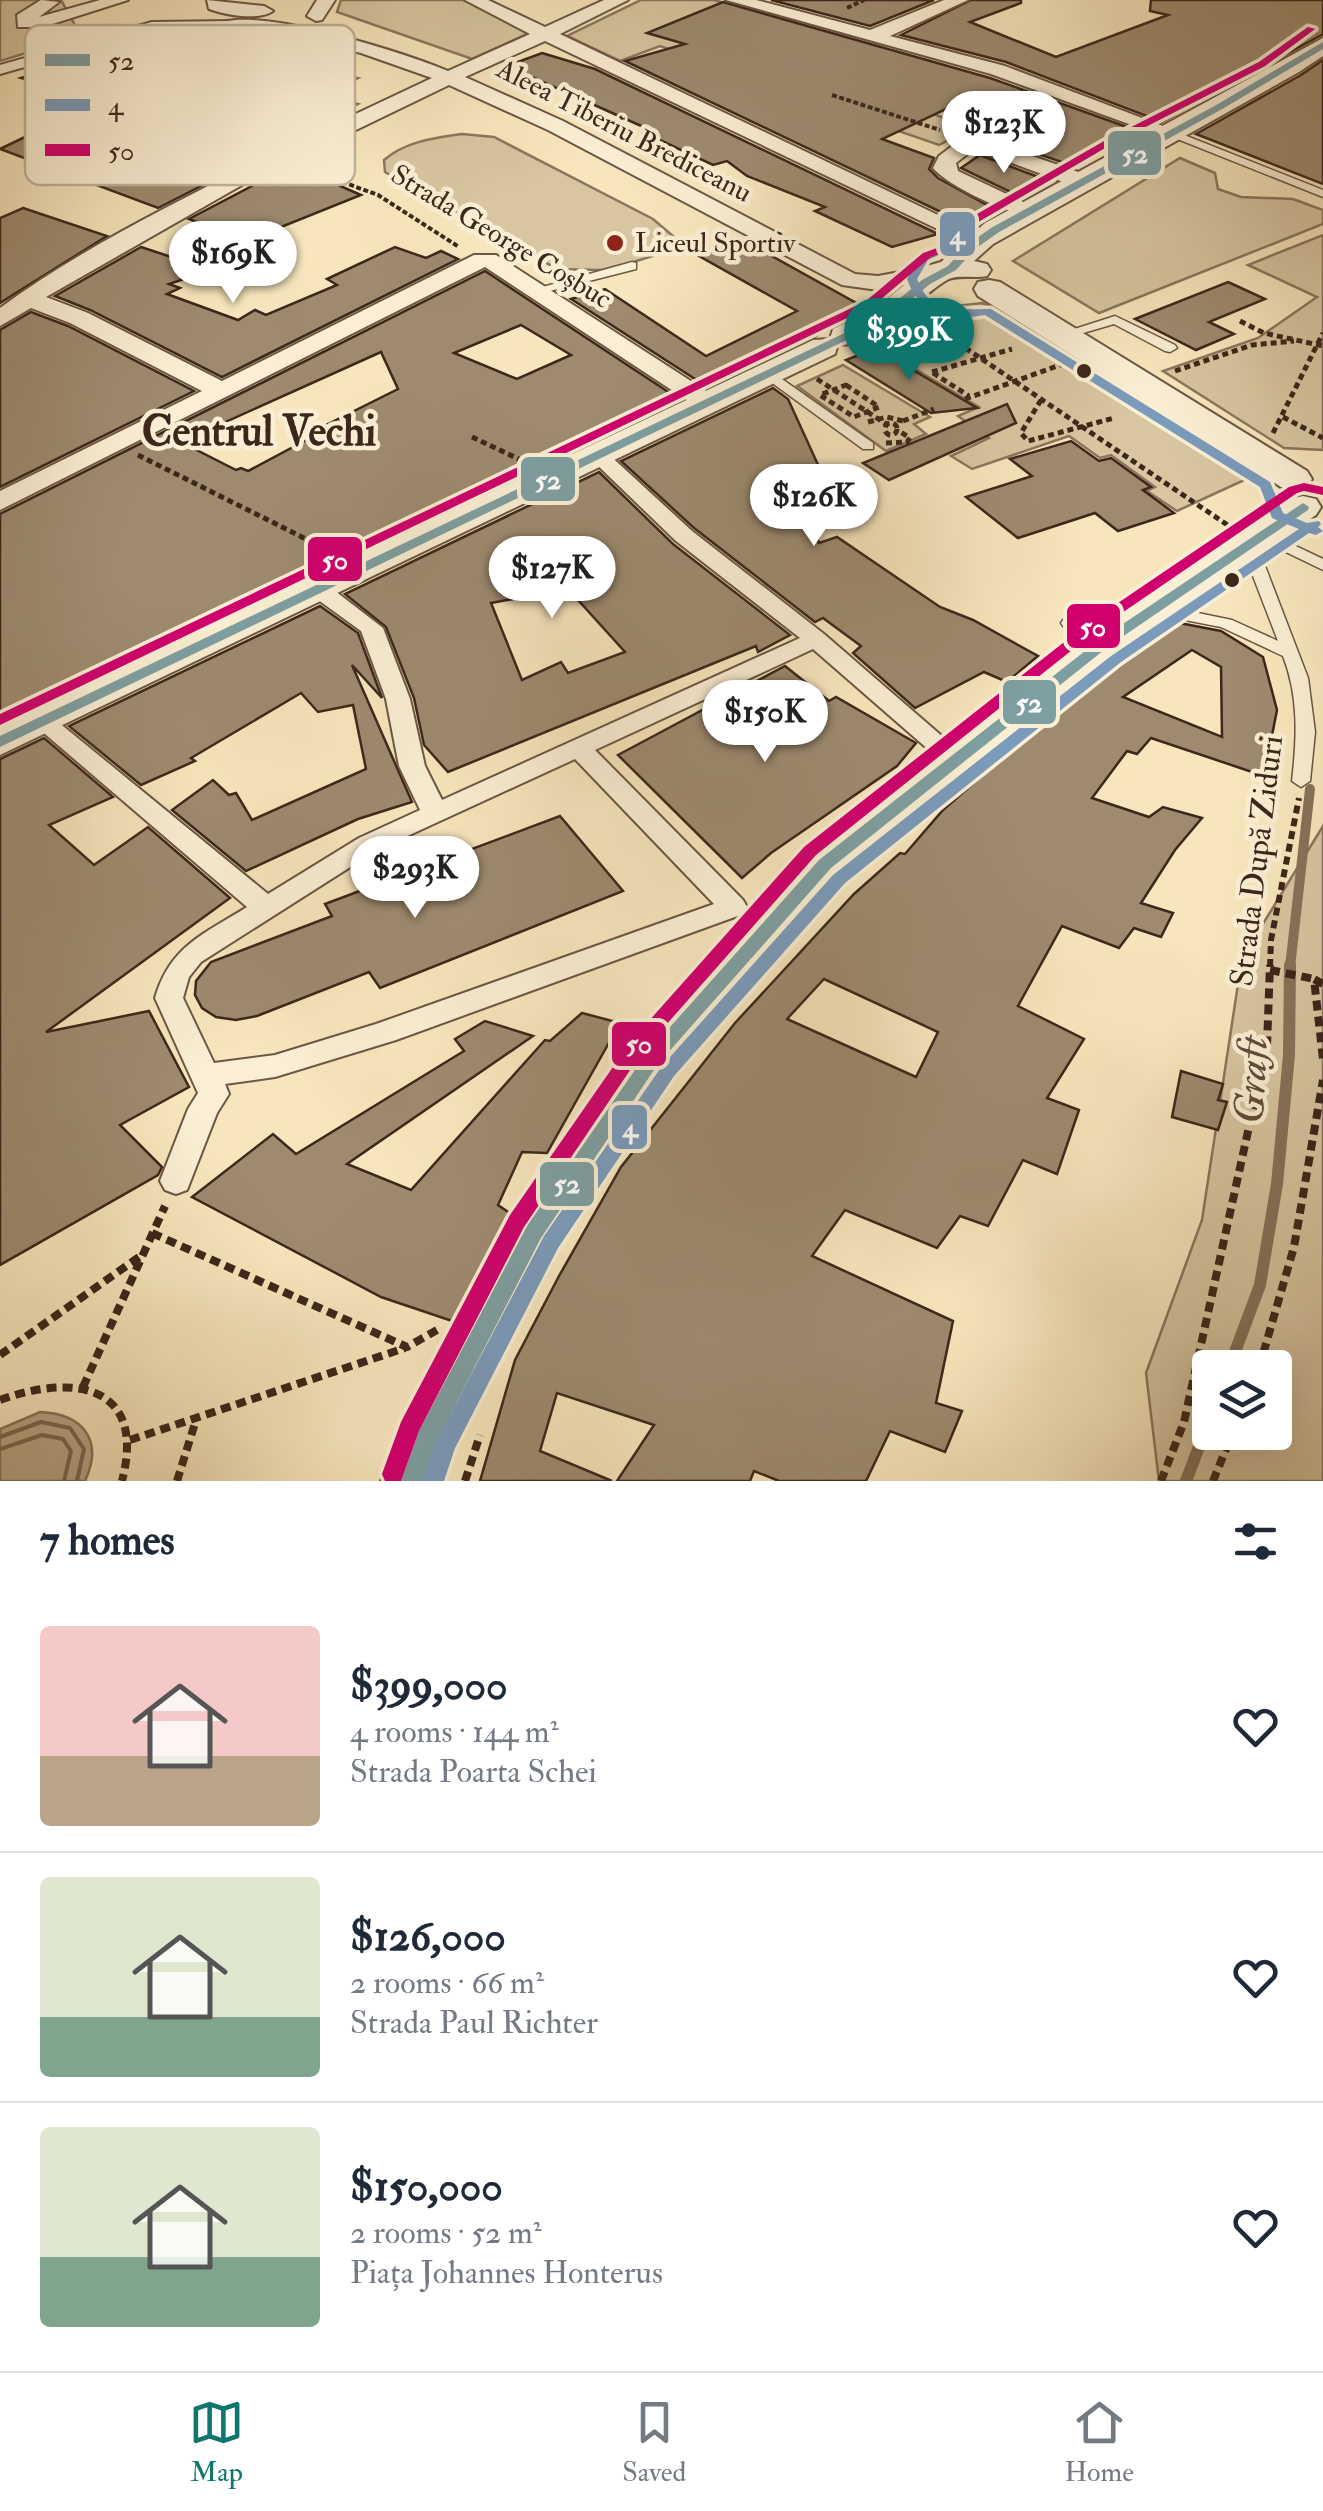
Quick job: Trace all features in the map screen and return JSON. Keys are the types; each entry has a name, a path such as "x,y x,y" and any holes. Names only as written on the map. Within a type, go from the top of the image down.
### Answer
{"street":[{"path":"50,2 24,19 24,23 43,22 119,0"},
{"path":"216,0 215,5 220,7 321,8 475,67"},
{"path":"474,0 979,240"},
{"path":"355,122 619,0"},
{"path":"736,0 998,70 1170,132"},
{"path":"873,36 959,0"},
{"path":"193,25 234,24"},
{"name":"Aleea Tiberiu Brediceanu","path":"234,24 244,25"},
{"path":"0,742 598,454 769,374 827,353 880,320 979,240 1170,132 1272,80 1323,45"},
{"name":"Aleea Tiberiu Brediceanu","path":"355,48 449,78 552,123 850,280 878,283 941,273"},
{"path":"0,70 25,63"},
{"path":"1030,210 950,176 944,168 946,160 964,138 1082,181"},
{"path":"0,320 27,298 228,185"},
{"path":"0,502 482,260"},
{"name":"Strada George Coșbuc","path":"482,260 496,262 708,403"},
{"path":"412,1481 460,1338 652,1058 825,864 1086,633 1154,609 1311,494 1068,348 989,288 974,294 937,287 941,273"},
{"path":"27,298 79,318 220,390"},
{"path":"598,454 684,536 816,638 938,744"},
{"path":"318,589 371,628 398,699 412,766 434,811"},
{"path":"176,1181 203,1109 214,1094 169,998 176,974 192,955 264,906 368,844 816,638"},
{"path":"43,722 264,906"},
{"path":"208,1076 274,1066 386,1032 733,907 578,748"}],"lane":[{"path":"1170,132 1323,194"},
{"path":"538,290 632,266"},
{"path":"1068,348 1114,320 1170,348"},
{"path":"769,374 868,446"},
{"path":"1249,537 1323,565"},
{"name":"Strada După Ziduri","path":"1249,537 1287,652 1300,678 1306,732 1301,781"},
{"path":"1154,609 1226,623 1287,652"}],"path":[{"path":"832,95 964,138"},
{"name":"Strada George Coșbuc","path":"351,185 378,194 482,260"},
{"path":"924,320 1249,537"},
{"path":"1240,321 1264,333 1321,345"},
{"path":"1266,442 1321,345 1323,333"},
{"path":"1168,374 1252,345 1294,341"},
{"path":"1012,350 932,372 968,398 1013,380 1068,348"},
{"path":"827,353 832,389 876,418 890,424 934,410"},
{"path":"846,385 880,407 868,412 854,417 820,395 846,385"},
{"path":"1041,400 1020,433 1022,438 1032,441 1114,418"},
{"path":"1283,417 1323,438"},
{"path":"876,418 903,421"},
{"path":"472,437 554,476"},
{"path":"115,443 312,542"},
{"name":"Strada După Ziduri","path":"1161,1481 1184,1422 1267,1045 1271,940 1301,781"},
{"path":"1270,970 1319,981 1323,1059"},
{"path":"1265,1350 1294,1247 1323,1080"},
{"path":"83,1386 176,1181"},
{"path":"152,1233 407,1348"},
{"path":"0,1355 142,1255"},
{"path":"130,1440 407,1348 460,1338"},
{"path":"0,1400 38,1386 83,1386 116,1407 130,1440 128,1466 122,1481"},
{"path":"178,1481 196,1419"},
{"path":"464,1481 483,1428"},
{"path":"1214,1481 1226,1450"}],"shaded area":[{"path":"0,0 61,0 75,25 25,25 25,53 0,61"},
{"path":"341,0 468,0 536,30 472,59 337,12"},
{"path":"641,0 714,0 750,10 699,31 690,56 660,46 620,61 567,36"},
{"path":"830,78 973,128 939,145 794,95"},
{"path":"462,134 494,137 653,219 673,236 653,256 630,263 602,270 557,269 385,172 384,160 402,148"},
{"path":"1180,158 1215,173 1218,189 1241,197 1293,199 1323,210 1323,224 1099,313 1013,261"},
{"path":"1323,235 1323,450 1284,448 1163,371 1258,338 1317,297 1248,265"},
{"path":"982,303 1253,476 1177,511 1147,491 1155,487 1111,455 1100,458 1069,436 972,469 951,456 989,438 958,416 979,407 912,367 918,363 901,353 894,355 866,344 957,306"},
{"path":"843,365 930,417 914,424 926,434 886,451 797,386"},
{"path":"1323,826 1323,1481 1159,1481 1146,1373 1202,1220 1242,958"}],"water":[{"path":"40,1412 68,1418 86,1432 92,1453 85,1481 0,1481 0,1429"}],"building":[{"path":"771,0 934,0 870,26"},
{"path":"971,0 1021,0 970,22 1056,57 1168,15 1150,11 1151,0 1323,0 1323,34 1162,122 1006,62 901,35"},
{"path":"723,2 990,78 1141,132 1073,166 1001,141 1014,132 948,108 882,139 934,158 929,169 938,178 994,209 966,224 625,61 685,44 647,33"},
{"path":"542,53 595,69 938,234 892,247 815,211 825,207 747,176 727,161 713,165 649,135 657,133 507,66"},
{"path":"1323,60 1323,184 1196,134 1301,75"},
{"path":"25,137 25,158 0,149"},
{"path":"980,155 1049,181 1019,196 961,168"},
{"path":"96,185 203,185 158,208"},
{"path":"254,185 338,185 361,195 209,256 218,230 189,219"},
{"path":"23,208 107,236 0,303 0,218"},
{"path":"743,240 858,304 816,336 706,386 571,299 605,289 706,356 797,311 699,256"},
{"path":"141,247 211,270 169,284 180,288 167,294 238,320 255,310 266,315 337,285 327,279 395,247 426,258 441,251 458,259 222,377 55,296"},
{"path":"485,271 679,399 0,721 0,514","holes":["521,325 571,355 517,379 454,353","381,352 398,389 318,429 323,431 248,471 236,470 181,442"]},
{"path":"1228,282 1265,299 1209,322 1234,334 1196,350 1135,319"},
{"path":"31,312 68,326 194,391 0,487 0,330"},
{"path":"877,348 977,408 931,413 846,360"},
{"path":"773,388 788,399 825,480 793,482 825,510 809,517 819,543 837,537 940,607 973,620 1038,656 1007,682 984,672 915,708 853,653 861,646 823,618 815,622 694,528 621,461"},
{"path":"1007,404 1016,423 889,480 863,463"},
{"path":"1071,441 1099,461 1111,458 1151,487 1143,490 1174,513 1118,531 1095,513 1018,538 966,497 1032,476 1010,459"},
{"path":"599,472 673,544 790,635 758,652 756,646 448,772 424,745 414,698 386,627 345,594","holes":["568,589 625,652 568,673 561,662 522,680 491,603"]},
{"path":"320,606 358,633 382,698 352,665 412,802 358,819 246,871 172,810 213,780 229,795 236,793 252,820 366,769 353,705 318,712 301,693 191,758 195,761 141,785 69,726"},
{"path":"1169,621 1221,631 1263,657 1277,710 1264,776 1151,738 1137,754 1127,751 1092,798 1149,817 1163,807 1202,818 1175,850 1141,903 1173,913 1161,937 1134,928 1119,948 1062,926 1018,1006 1084,1039 1047,1098 1079,1110 1057,1174 1023,1160 988,1226 960,1216 937,1248 845,1210 812,1256 953,1321 936,1403 962,1411 945,1452 890,1431 866,1481 779,1481 754,1471 750,1481 617,1481 654,1425 557,1393 540,1451 612,1481 480,1481 515,1360 621,1167 735,1023 854,894 900,853 905,854 943,810 1057,705 1064,708","holes":["1192,650 1221,667 1222,737 1123,697","824,979 938,1032 916,1077 787,1019"]},
{"path":"785,666 829,701 836,697 916,743 897,766 771,853 742,878 618,755"},
{"path":"44,738 113,797 49,825 94,865 148,827 230,898 46,1032 149,1011 189,1087 120,1125 162,1167 158,1175 0,1265 0,759"},
{"path":"560,816 623,891 380,988 369,972 257,1016 236,1020 216,1017 202,1008 195,995 196,981 211,962 332,916 325,904"},
{"path":"582,1013 620,1023 547,1153 522,1152 498,1205 511,1214 452,1321 381,1297 192,1197 273,1134 296,1154 464,1051 455,1039 485,1021 533,1036 347,1164 411,1190 545,1040 550,1041"},
{"path":"1181,1071 1223,1084 1218,1100 1227,1102 1218,1130 1172,1117"}],"waterway":[{"name":"Graft","path":"1290,967 1310,789"},
{"name":"Graft","path":"1236,1350 1260,1285 1277,1184 1289,1055 1290,965"},
{"name":"Graft","path":"1186,1481 1198,1450"}],"transit line":[{"name":"4","path":"1311,29 1262,64 1109,142 969,223 941,250 924,258 912,279 916,290 931,306 952,313 987,311 1266,485 1277,515 1316,531"},
{"name":"50","path":"0,720 870,303 927,255 941,250 969,223 1109,142 1262,64 1311,29"},
{"name":"52","path":"952,268 971,247 995,230 1221,106 1323,45"},
{"name":"52","path":"0,742 880,320 926,282 952,268"},
{"name":"50","path":"393,1474 409,1429 517,1221 637,1046 810,851 1092,627 1293,490 1304,487 1323,491"},
{"name":"52","path":"412,1481 427,1438 534,1232 652,1059 825,864 1104,643 1303,507"},
{"name":"4","path":"433,1481 445,1446 551,1242 668,1071 839,879 1116,659 1314,524"}],"place":[{"name":"Liceul Sportiv","path":"615,243"}],"district":[{"name":"Centrul Vechi","path":"259,432"}]}
